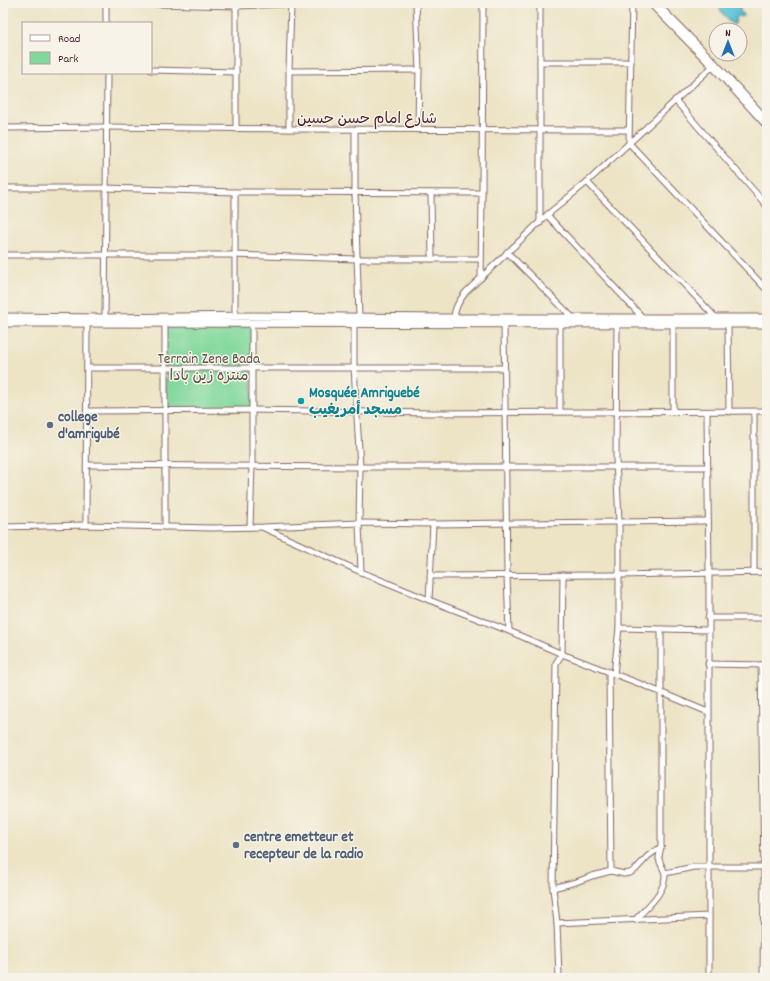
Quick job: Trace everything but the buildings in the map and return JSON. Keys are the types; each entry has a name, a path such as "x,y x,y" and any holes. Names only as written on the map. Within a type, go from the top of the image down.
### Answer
{"highway":[{"path":"653,3 714,65 767,123"},
{"path":"661,3 718,62 767,116"}],"street":[{"path":"106,3 106,22"},
{"path":"118,3 309,3"},
{"path":"289,129 291,3"},
{"path":"416,3 419,70 418,130"},
{"path":"481,278 482,3"},
{"path":"540,3 540,223"},
{"path":"632,3 628,130 629,142 767,290"},
{"path":"236,4 236,129"},
{"path":"540,62 631,62"},
{"path":"454,321 455,310 458,302 466,292 547,215 587,182 714,65"},
{"path":"152,70 236,72"},
{"path":"289,71 419,70"},
{"path":"105,321 107,74"},
{"path":"675,100 767,206"},
{"name":"شارع امام حسن حسين","path":"3,128 106,127 355,130 628,130"},
{"path":"355,130 355,192 359,317"},
{"path":"587,182 717,319"},
{"path":"3,188 106,188 235,192 482,193"},
{"path":"235,192 235,316"},
{"path":"431,193 432,259"},
{"path":"547,215 643,318"},
{"path":"507,252 572,317"},
{"path":"3,256 234,255 357,259 480,259"},
{"path":"3,323 86,323 235,316 359,317 504,324 767,324"},
{"path":"3,317 165,323 354,323 572,317 717,319 767,318"},
{"path":"86,323 86,525"},
{"path":"165,323 165,526"},
{"path":"250,527 252,467 252,323"},
{"path":"354,323 354,367 360,467 359,523 361,572"},
{"path":"504,324 506,524 509,631"},
{"path":"560,324 560,411"},
{"path":"611,871 611,673 619,628 619,521 616,466 618,324"},
{"path":"673,324 673,412"},
{"path":"728,324 729,412"},
{"path":"87,368 504,368"},
{"path":"87,410 252,410 356,412 767,412"},
{"path":"707,412 709,573 709,978"},
{"path":"754,412 754,572"},
{"path":"87,465 252,467 707,467"},
{"path":"3,527 86,525 263,527 359,523 506,524 708,520"},
{"path":"429,600 433,524"},
{"path":"263,527 361,572 708,712"},
{"path":"430,576 619,575 767,572"},
{"path":"560,978 557,923 553,888 556,664 562,654 562,575"},
{"path":"708,618 767,618"},
{"path":"619,628 708,630"},
{"path":"635,920 648,907 661,890 665,873 659,859 662,693 661,630"},
{"path":"708,664 764,665 765,936 763,978"},
{"path":"553,888 611,871 624,874 630,873 660,847"},
{"path":"665,873 694,867 765,871"},
{"path":"557,923 709,916"}],"green space":[{"name":"Terrain Zene Bada منتزه زين بادا","path":"165,323 252,323 252,410 166,411"}],"water":[{"path":"712,3 740,3 740,12 744,14 742,17 737,16 736,22 729,22 717,6 714,6"}],"place":[{"name":"Mosquée Amriguebé مسجد أمريغيب","path":"301,401"},
{"name":"college d'amrigubé","path":"50,425"},
{"name":"centre emetteur et recepteur de la radio","path":"236,845"}]}
